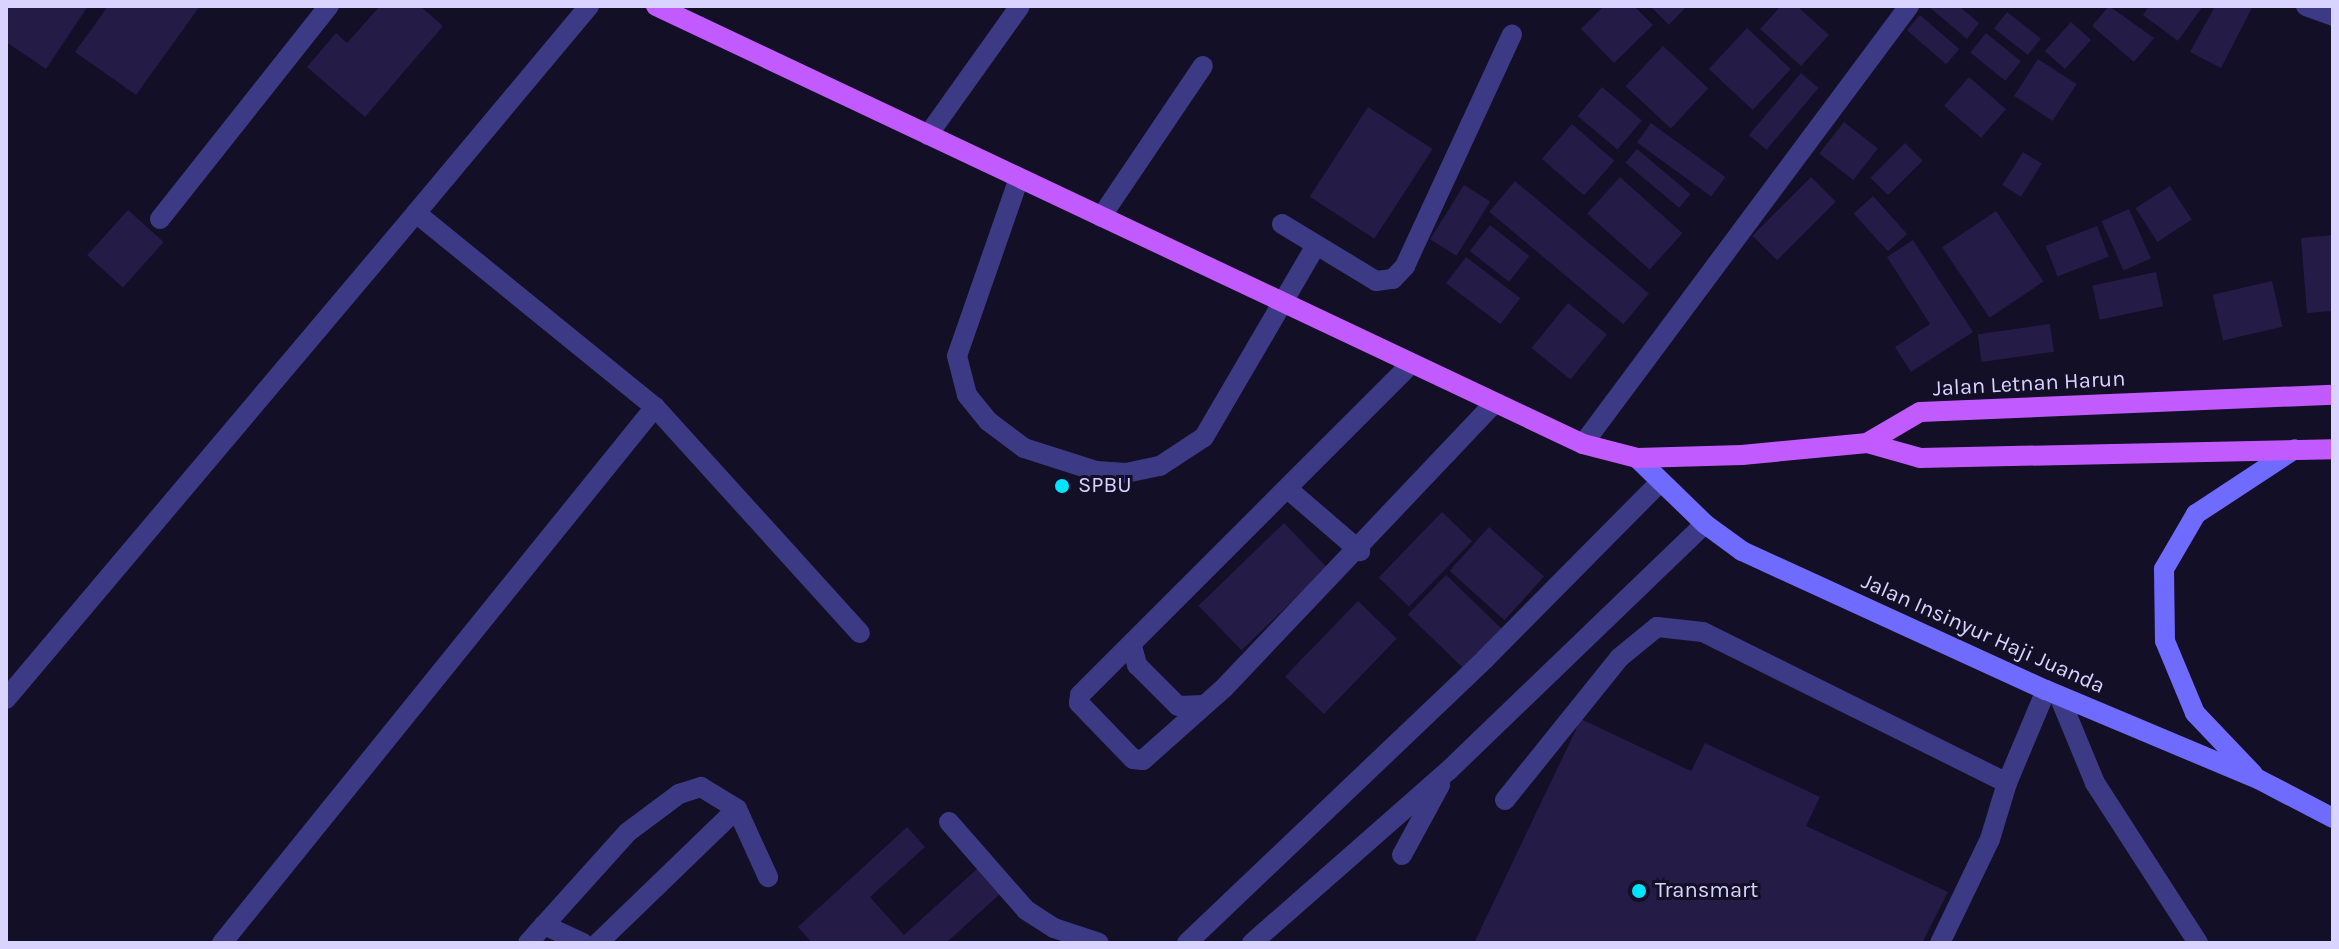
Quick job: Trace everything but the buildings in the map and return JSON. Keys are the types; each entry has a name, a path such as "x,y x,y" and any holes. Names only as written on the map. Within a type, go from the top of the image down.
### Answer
{"main road":[{"path":"656,6 1583,444 1637,458 1742,455 1867,443 1920,458 2333,449"},
{"name":"Jalan Letnan Harun","path":"1867,443 1920,412 2333,395"},
{"path":"2258,779 2195,713 2165,641 2164,569 2196,514 2295,449"},
{"name":"Jalan Insinyur Haji Juanda","path":"1637,458 1705,524 1779,569 2052,693 2258,779 2333,818"}],"street":[{"path":"160,219 329,6"},
{"path":"6,699 589,6"},
{"path":"928,135 1020,6"},
{"path":"1583,444 1909,6"},
{"path":"2306,6 2333,16"},
{"path":"1282,224 1315,247 1376,281 1393,279 1405,266 1512,34"},
{"path":"1101,217 1203,66"},
{"path":"1019,178 957,356 967,395 988,421 1024,448 1096,471 1126,473 1160,466 1204,437 1315,247"},
{"path":"416,213 655,407 860,633"},
{"path":"1411,364 1289,490 1080,695 1079,703 1133,759 1143,760 1204,705 1360,551 1494,403"},
{"path":"222,943 655,407"},
{"path":"1187,943 1485,659 1660,482"},
{"path":"1289,490 1360,551"},
{"path":"1252,943 1448,771 1705,524"},
{"path":"1505,800 1619,658 1657,627 1703,632 2007,783"},
{"path":"1132,646 1137,665 1178,706 1204,705"},
{"path":"1940,943 1990,839 2007,783 2052,693"},
{"path":"2052,693 2095,783 2198,943"},
{"path":"1402,855 1448,771"},
{"path":"528,943 628,832 679,794 701,787 737,809 768,877"},
{"path":"598,943 737,809"},
{"path":"949,822 1026,910 1054,928 1099,943"},
{"path":"544,925 583,943"}],"place":[{"name":"SPBU","path":"1062,486"},
{"name":"Transmart","path":"1639,891"}]}
